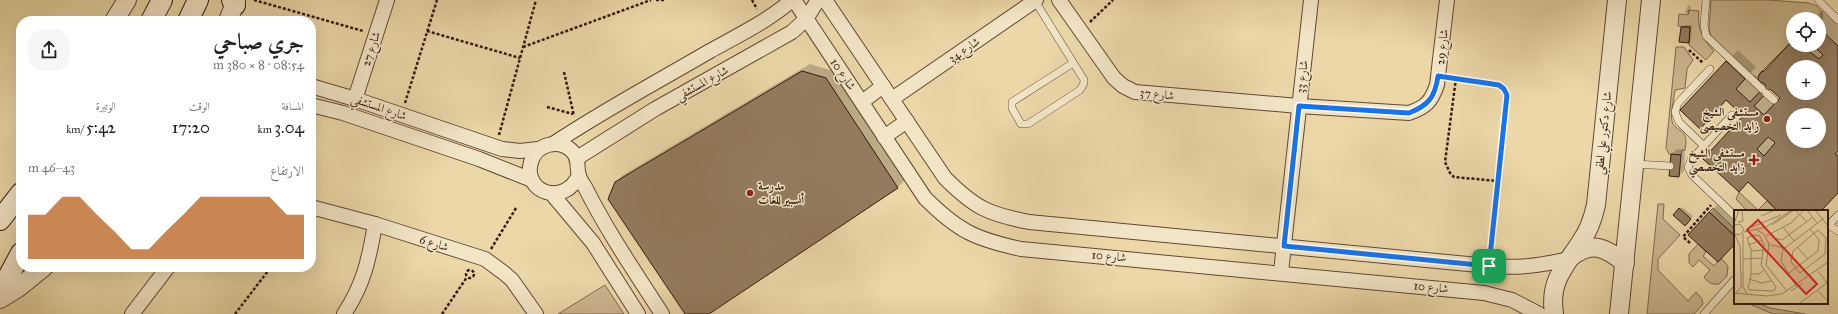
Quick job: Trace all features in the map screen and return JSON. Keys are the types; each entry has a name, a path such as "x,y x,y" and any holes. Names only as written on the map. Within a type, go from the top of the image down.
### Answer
{"main road":[{"path":"154,16 162,0"},
{"path":"190,16 198,0"},
{"path":"0,220 16,199"},
{"path":"0,292 16,262"}],"street":[{"path":"117,16 127,0"},
{"name":"شارع 27","path":"355,99 387,0"},
{"name":"شارع 10","path":"793,0 925,198 945,217 968,233 994,243 1021,249 1484,292 1512,300 1539,314"},
{"name":"شارع المستشفي","path":"553,144 627,97 738,35 782,9 793,0"},
{"name":"شارع المستشفي","path":"577,158 655,109 792,32 806,19 818,0"},
{"path":"825,0 945,178 962,195 982,209 1005,217 1047,224 1522,268 1569,259 1578,251 1590,247 1602,248 1613,254 1624,263"},
{"name":"شارع 34","path":"892,99 1036,0"},
{"name":"شارع 37","path":"1059,0 1114,78 1123,86 1135,92 1299,106"},
{"name":"شارع 33","path":"1281,272 1311,0"},
{"name":"شارع 29","path":"1299,106 1409,113 1422,108 1432,98 1438,76 1447,0"},
{"name":"شارع دكتور علي لطفي","path":"1554,314 1554,286 1560,272 1590,225 1596,205 1617,0"},
{"path":"1619,314 1633,164 1651,0"},
{"path":"862,102 883,86"},
{"name":"شارع المستشفي","path":"316,87 355,99 495,147 520,151 538,149"},
{"name":"شارع المستشفي","path":"316,106 358,118 532,180"},
{"path":"884,137 907,121"},
{"path":"638,314 593,243 552,194 540,189 532,180 530,166 534,154 538,149 553,144 564,146 574,153 577,158 579,175 597,211 662,314"},
{"path":"552,194 559,193 571,187 579,175"},
{"name":"شارع 6","path":"316,208 375,224 485,259 504,272 536,314"},
{"path":"344,314 354,299 369,263 375,224"},
{"path":"0,299 18,288 38,272"},
{"path":"132,314 164,272"}],"lane":[{"path":"1036,0 1074,63 1084,80 1083,87 1028,124 1021,124 1012,108 1012,102 1074,63"},
{"path":"1706,0 1704,26 1706,36 1774,100"},
{"path":"1818,0 1838,20"},
{"path":"1704,146 1679,122 1675,112 1678,103 1710,69"},
{"path":"1732,116 1689,162 1688,167 1689,173 1734,215"},
{"path":"1633,164 1670,166"},
{"path":"1680,167 1688,167"},
{"path":"1838,215 1828,226 1838,231"},
{"path":"1704,314 1734,280"}],"path":[{"path":"254,0 310,16"},
{"path":"402,115 437,0"},
{"path":"495,147 536,0"},
{"path":"523,47 651,0"},
{"path":"656,0 664,0"},
{"path":"1081,31 1113,0"},
{"path":"316,18 376,35"},
{"path":"427,31 520,58"},
{"path":"1689,50 1710,69"},
{"path":"564,72 577,128"},
{"path":"1438,76 1499,85 1504,89 1507,95 1489,266"},
{"path":"1456,78 1445,162 1446,167 1454,177 1498,181"},
{"path":"547,107 574,114"},
{"path":"1690,243 1683,237 1717,199"},
{"path":"485,259 516,208"},
{"path":"235,314 267,272"},
{"path":"442,314 467,277"}],"shaded area":[{"path":"1711,0 1768,0 1809,3 1817,6 1822,12 1786,12 1786,47 1759,74 1758,78 1752,75 1711,36 1709,29"},
{"path":"1689,10 1699,11 1701,33 1706,42 1714,51 1706,60 1689,45 1690,27 1678,26 1679,14 1688,15"},
{"path":"1676,47 1684,47 1693,60 1687,69 1685,88 1675,90 1672,110 1672,121 1674,125 1682,131 1686,137 1685,150 1682,150 1681,155 1669,154 1666,148"},
{"path":"1739,192 1758,210 1746,210 1736,199"},
{"path":"1767,201 1777,210 1758,210"},
{"path":"1658,204 1664,204 1663,219 1680,235 1658,259 1658,270 1688,301 1696,292 1702,299 1703,304 1694,314 1647,314"},
{"path":"1713,208 1734,228 1734,235 1709,212"},
{"path":"1698,244 1706,252 1703,256 1714,266 1721,258 1728,266 1727,276 1719,284 1707,281 1704,277 1710,270 1699,260 1693,267 1689,263 1689,254"},
{"path":"605,285 624,314 558,314"},
{"path":"1749,304 1760,304 1770,308 1805,314 1773,314"}],"building":[{"path":"1681,27 1690,27 1689,43 1679,42"},
{"name":"مستشفى الشيخ زايد التخصيصى","path":"1826,35 1838,46 1838,151 1835,154 1838,156 1838,193 1822,210 1777,210 1748,182 1739,192 1703,159 1743,116 1726,100 1700,129 1680,110 1726,61 1745,79 1736,89 1750,102 1766,85 1759,81 1758,78 1761,72 1764,71 1786,47 1786,52 1810,52 1819,59 1823,55 1820,52 1826,52","holes":["1770,89 1780,98 1764,115 1754,106","1768,137 1775,143 1764,156 1757,149"]},
{"name":"مدرسة أنسبير للغات","path":"802,71 826,78 898,188 709,314 685,314 608,199 615,182"},
{"path":"1671,154 1681,155 1679,177 1669,176"},
{"path":"1679,208 1691,219 1685,226 1673,215"},
{"path":"1709,212 1734,235 1734,245 1718,262 1688,235"}],"place":[{"name":"مستشفى الشيخ زايد التخصيصى","path":"1767,119"},
{"name":"مستشفى الشيخ زايد التخصصي","path":"1754,160"},
{"name":"مدرسة أنسبير للغات","path":"750,193"}],"route":[{"path":"1438,76 1499,85 1504,89 1507,95 1507,101 1489,266 1284,246 1299,106 1409,113 1422,108 1432,98 1437,85 1438,76"}]}
